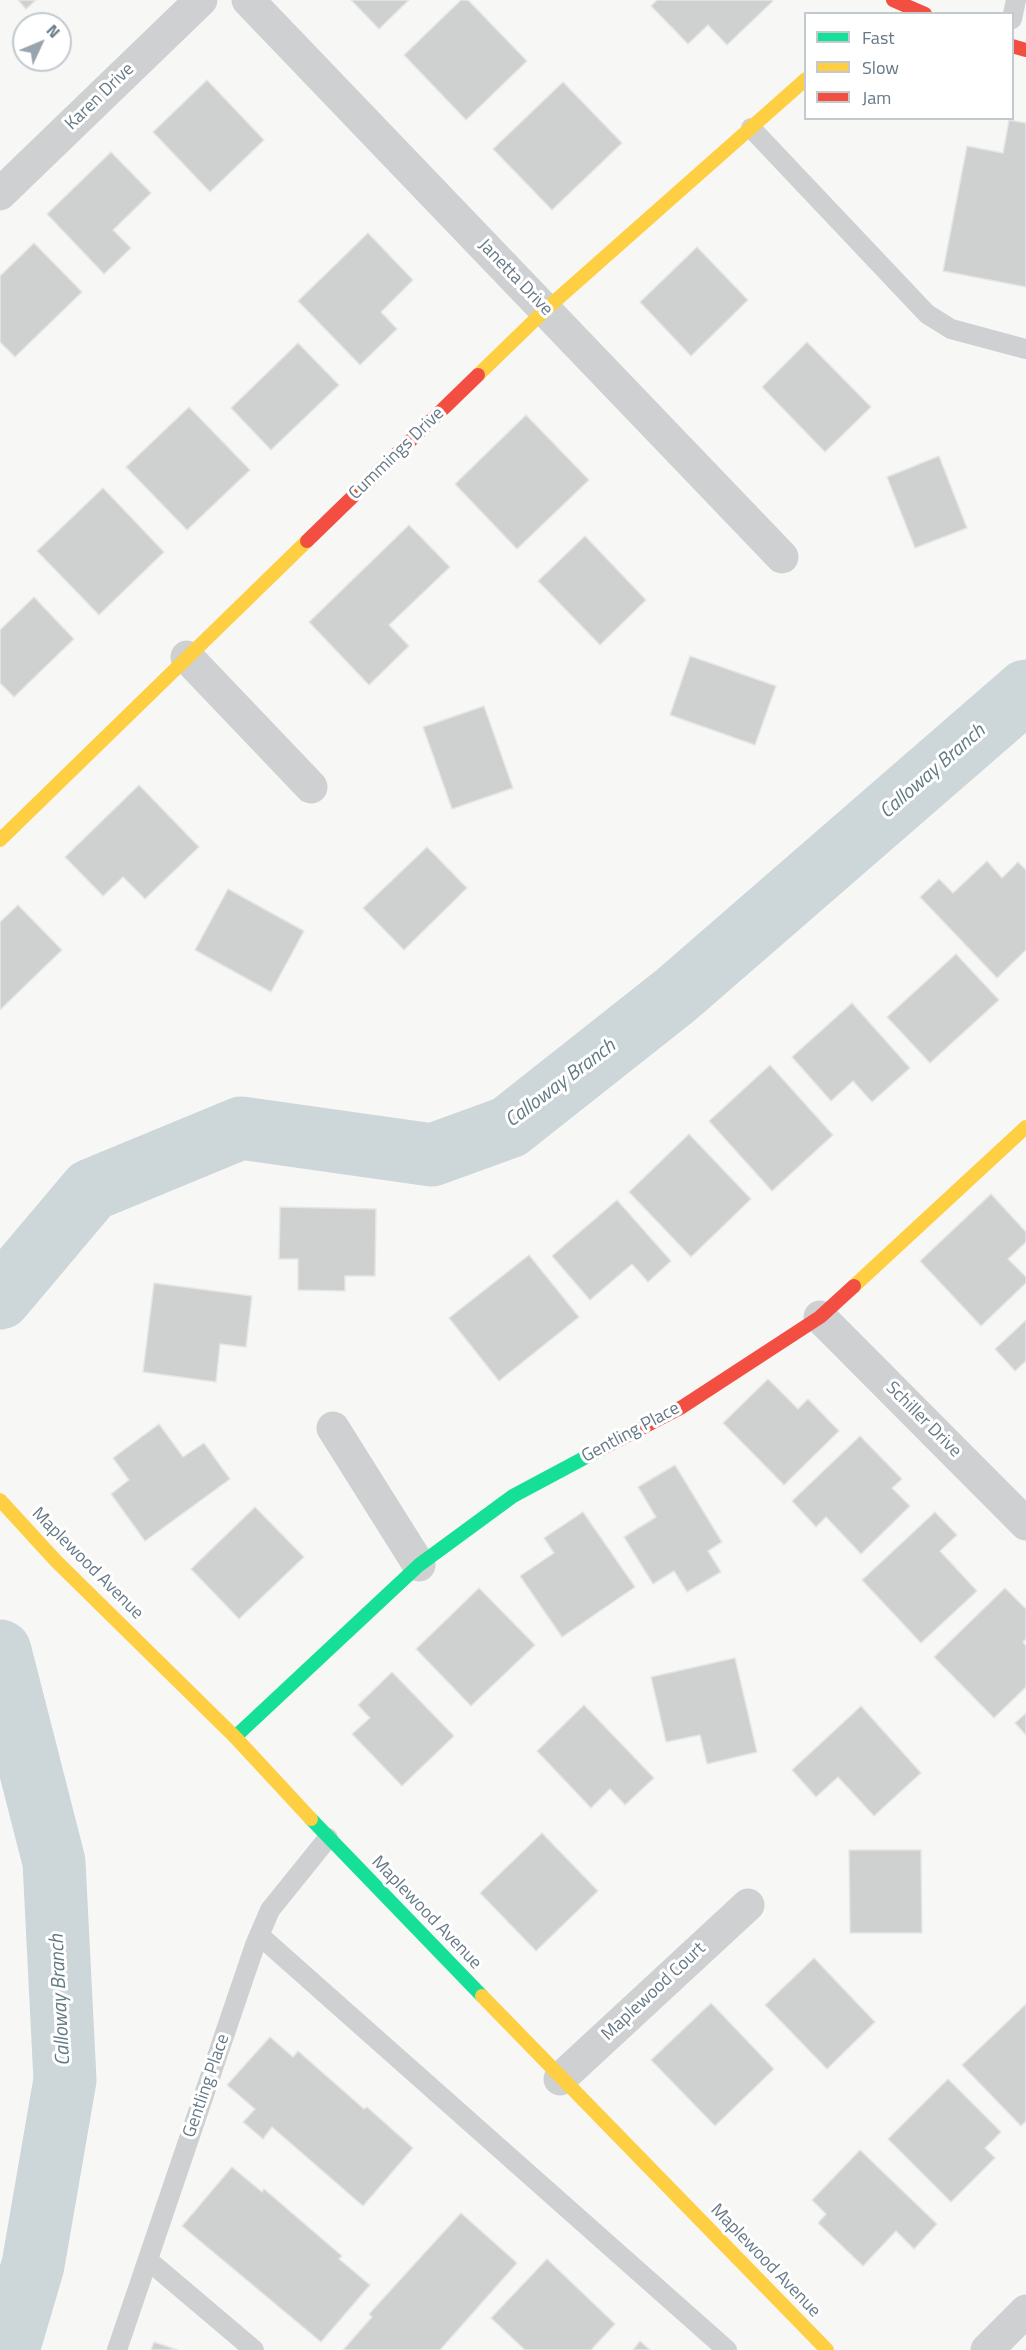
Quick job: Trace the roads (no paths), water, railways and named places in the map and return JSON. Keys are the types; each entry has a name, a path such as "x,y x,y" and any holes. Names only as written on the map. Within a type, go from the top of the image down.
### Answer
{"street":[{"name":"Karen Drive","path":"0,194 201,0"},
{"name":"Janetta Drive","path":"248,0 782,557"},
{"path":"882,12 894,0 920,12"},
{"name":"Cummings Drive","path":"0,840 545,310 804,81"},
{"path":"187,657 311,787"},
{"name":"Gentling Place","path":"235,1737 419,1565 513,1496 682,1407 820,1317 1026,1127"},
{"name":"Schiller Drive","path":"820,1317 1026,1524"},
{"path":"333,1428 419,1565"},
{"name":"Maplewood Avenue","path":"0,1500 56,1561 235,1737 328,1838 822,2349"},
{"name":"Maplewood Court","path":"560,2079 748,1905"},
{"path":"987,2350 1026,2311"}],"lane":[{"path":"750,128 927,314 951,329 1026,349"},
{"name":"Gentling Place","path":"117,2350 259,1935 270,1910 328,1838"},
{"path":"259,1935 727,2350"},
{"path":"148,2261 254,2350"}],"waterway":[{"name":"Calloway Branch","path":"0,1298 91,1190 241,1128 432,1155 509,1127 676,995 1026,691"},
{"name":"Calloway Branch","path":"0,1651 54,1862 65,2080 33,2265 8,2350"}]}
